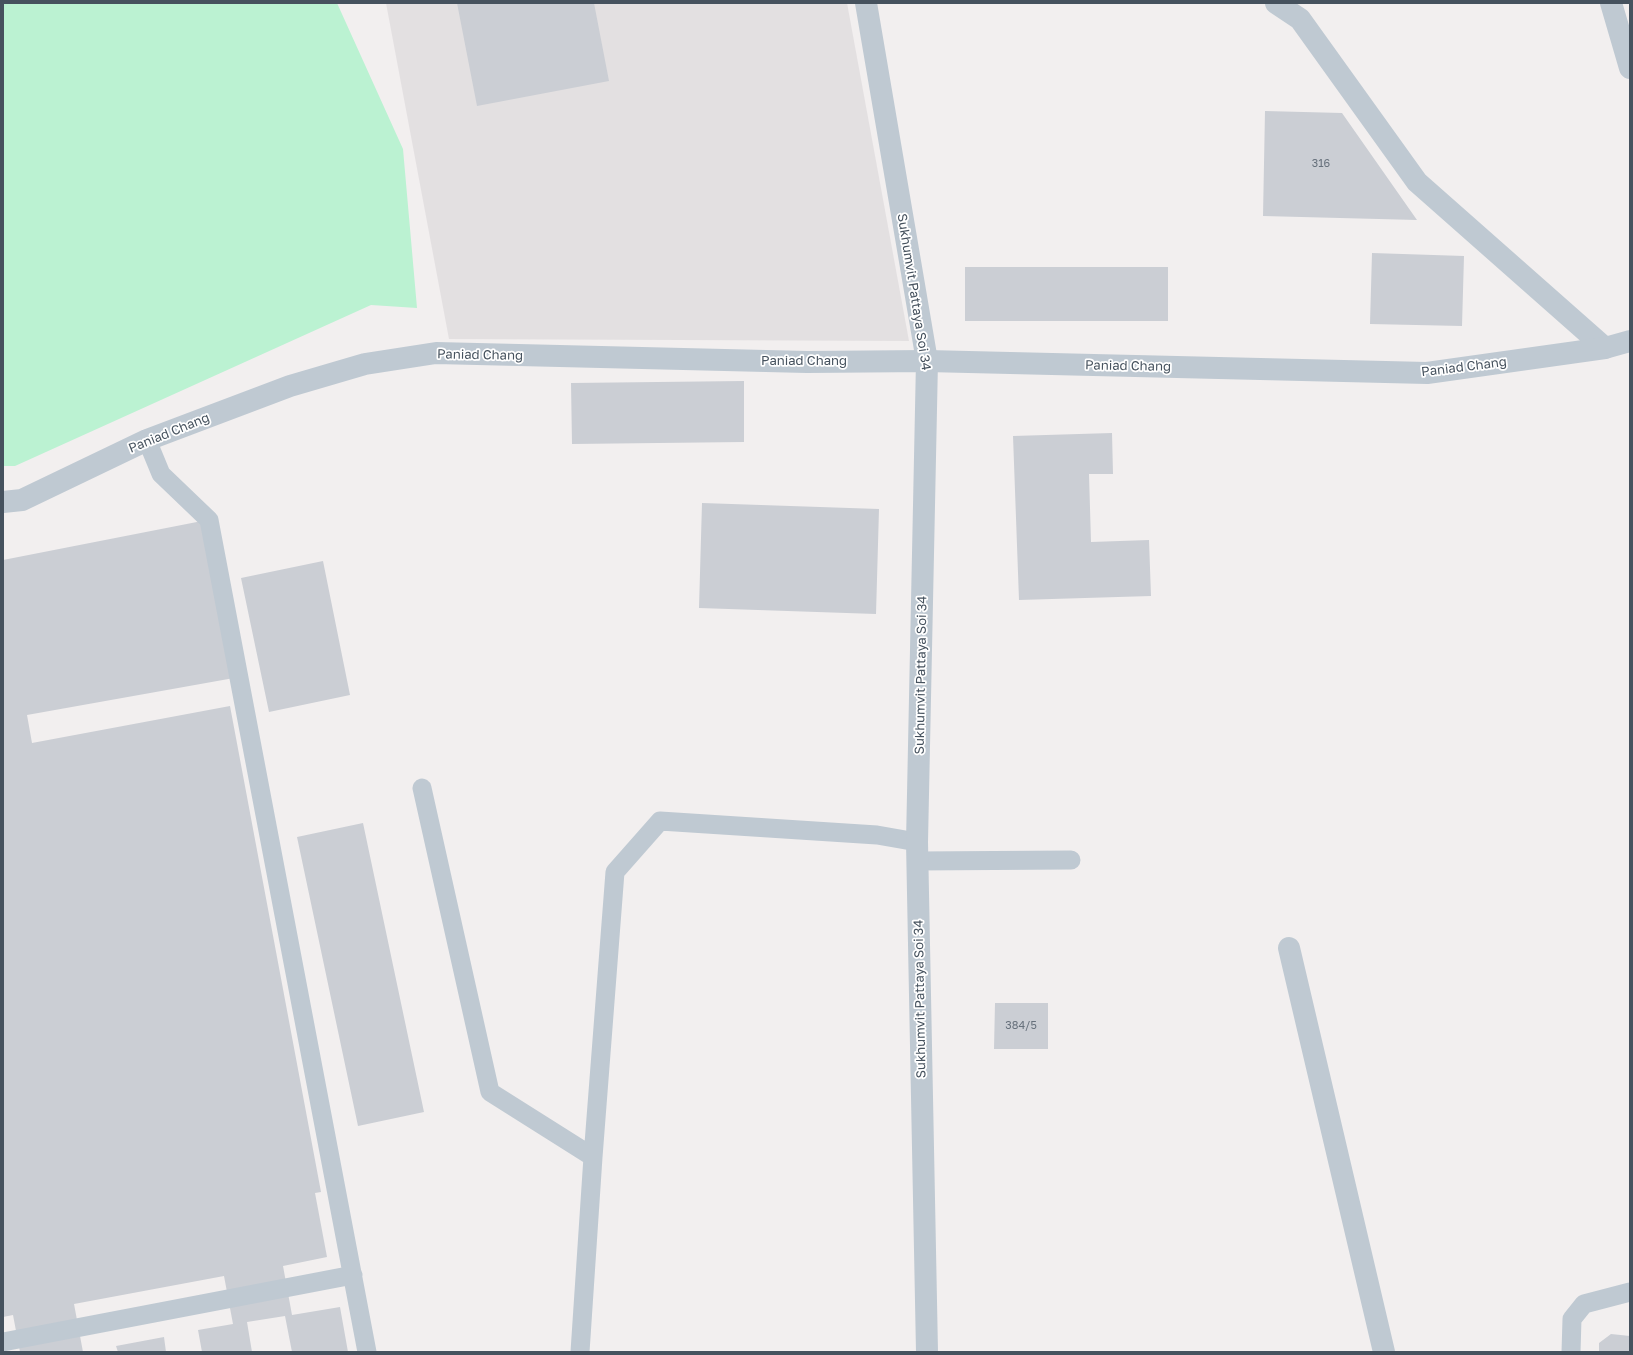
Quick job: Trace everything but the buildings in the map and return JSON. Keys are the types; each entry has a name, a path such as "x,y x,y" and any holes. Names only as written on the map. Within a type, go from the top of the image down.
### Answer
{"street":[{"name":"Sukhumvit Pattaya Soi 34","path":"866,3 927,361 917,851 927,1352"},
{"path":"1276,3 1300,11 1417,182 1605,348"},
{"path":"1611,3 1630,68"},
{"name":"Paniad Chang","path":"3,502 22,500 147,440 312,379 365,364 436,353 807,362 927,361 1427,373 1605,348 1630,341"},
{"path":"1289,948 1384,1352"}],"lane":[{"path":"147,440 161,474 209,520 367,1352"},
{"path":"422,788 490,1092 593,1157"},
{"path":"580,1352 593,1157 615,872 660,821 877,835 917,851 1071,860"},
{"path":"3,1342 353,1275"},
{"path":"1571,1352 1572,1319 1584,1304 1630,1292"}],"shaded area":[{"path":"386,3 847,3 909,341 449,339"}],"green space":[{"path":"3,3 337,3 403,149 417,308 371,305 15,466 3,466"}]}
